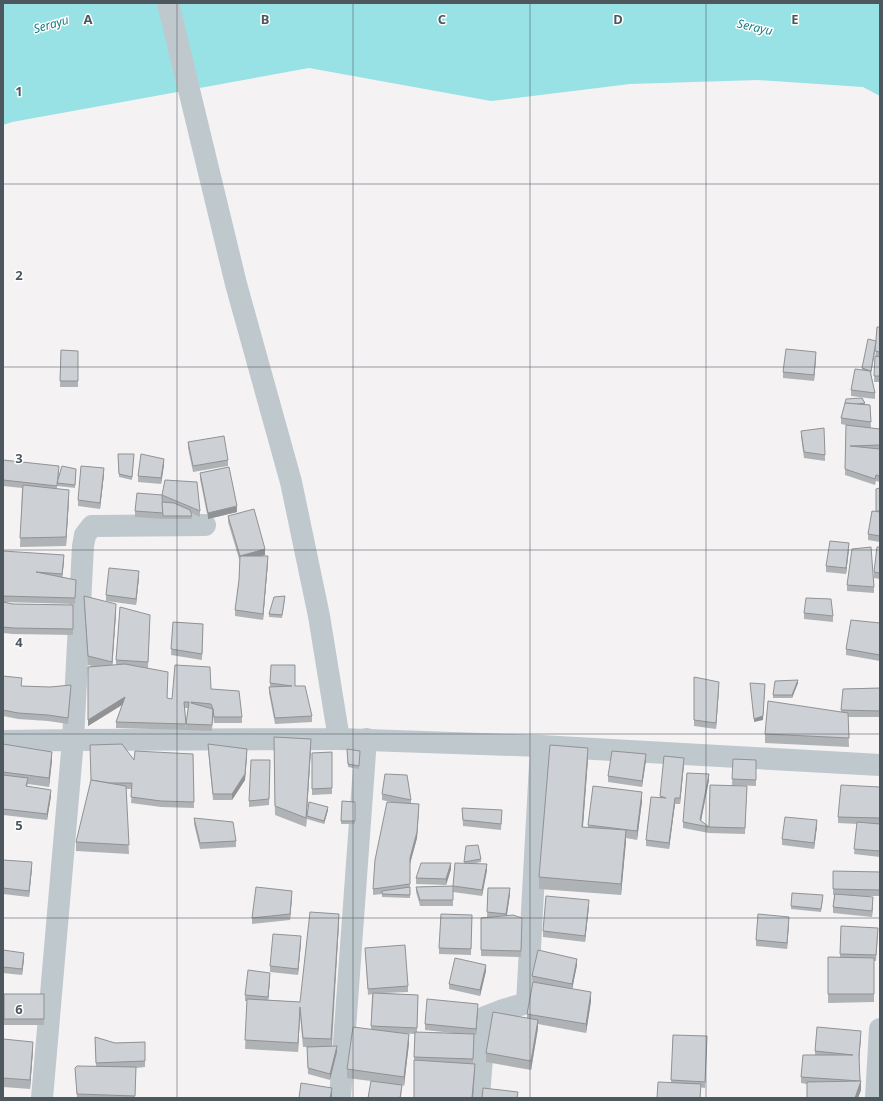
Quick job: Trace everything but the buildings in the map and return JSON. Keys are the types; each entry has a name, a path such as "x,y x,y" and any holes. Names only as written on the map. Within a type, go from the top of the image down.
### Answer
{"street":[{"path":"168,3 236,284 291,482 319,616 339,739"},
{"path":"42,1098 73,740 83,546 85,535 92,526 205,524"},
{"path":"340,1098 366,739"},
{"path":"3,741 366,739 540,746 880,765"},
{"path":"479,1098 485,1017 527,1003 540,746"},
{"path":"876,1098 880,1029"}],"water":[{"name":"Serayu","path":"3,3 880,3 880,96 863,87 758,80 630,84 491,101 309,68 12,122 3,125"}]}
